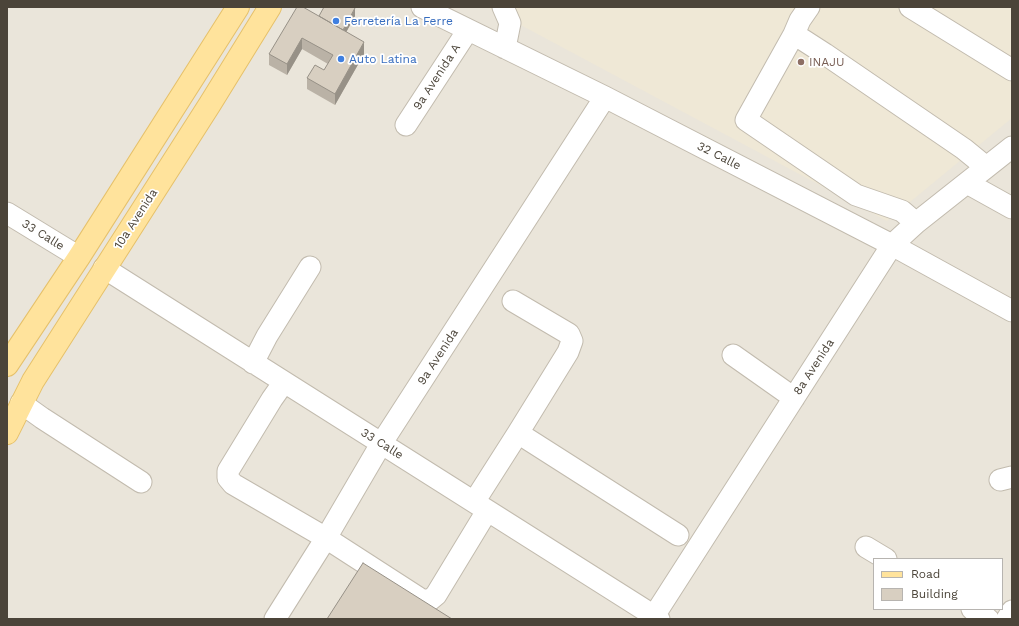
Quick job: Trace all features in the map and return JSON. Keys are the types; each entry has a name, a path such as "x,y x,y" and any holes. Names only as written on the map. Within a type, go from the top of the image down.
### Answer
{"main road":[{"path":"7,366 79,257 238,7"},
{"name":"10a Avenida","path":"7,433 14,408 33,381 270,7"},
{"path":"104,268 100,261 100,256 125,184"}],"street":[{"name":"32 Calle","path":"422,7 605,97 892,245 1012,311"},
{"path":"503,7 510,23 506,48"},
{"path":"809,7 800,20 794,34 746,120 856,195 902,210 916,223"},
{"path":"910,7 1012,70"},
{"name":"9a Avenida A","path":"406,125 468,30"},
{"path":"794,34 964,149 986,167"},
{"name":"9a Avenida","path":"275,619 326,538 381,444 605,97"},
{"name":"8a Avenida","path":"655,618 892,245 916,223 1012,147"},
{"path":"967,183 1012,208"},
{"name":"33 Calle","path":"7,213 79,257"},
{"path":"253,363 267,336 310,267"},
{"name":"33 Calle","path":"104,268 481,506 655,618"},
{"path":"284,382 228,471 228,478 233,484 326,538 422,600 430,600 436,596 518,433 568,352 572,341 569,334 513,301"},
{"path":"733,355 794,398"},
{"path":"14,408 42,418 141,482"},
{"path":"518,433 678,535"},
{"path":"866,547 884,558"},
{"path":"974,610 988,619"},
{"path":"1007,619 1012,611"}],"shaded area":[{"path":"7,7 1012,7 1012,619 7,619"},
{"name":"INAJU","path":"487,7 1012,7 1012,118 887,221"}],"building":[{"name":"Auto Latina","path":"297,7 303,7 364,42 335,94 307,78 315,65 324,70 333,55 302,38 287,64 269,54"},
{"path":"324,7 355,8 343,30 319,16"},
{"path":"363,563 452,619 327,619"}],"place":[{"name":"Ferretería La Ferre","path":"336,21"},
{"name":"Auto Latina","path":"341,59"},
{"name":"INAJU","path":"801,62"}]}
